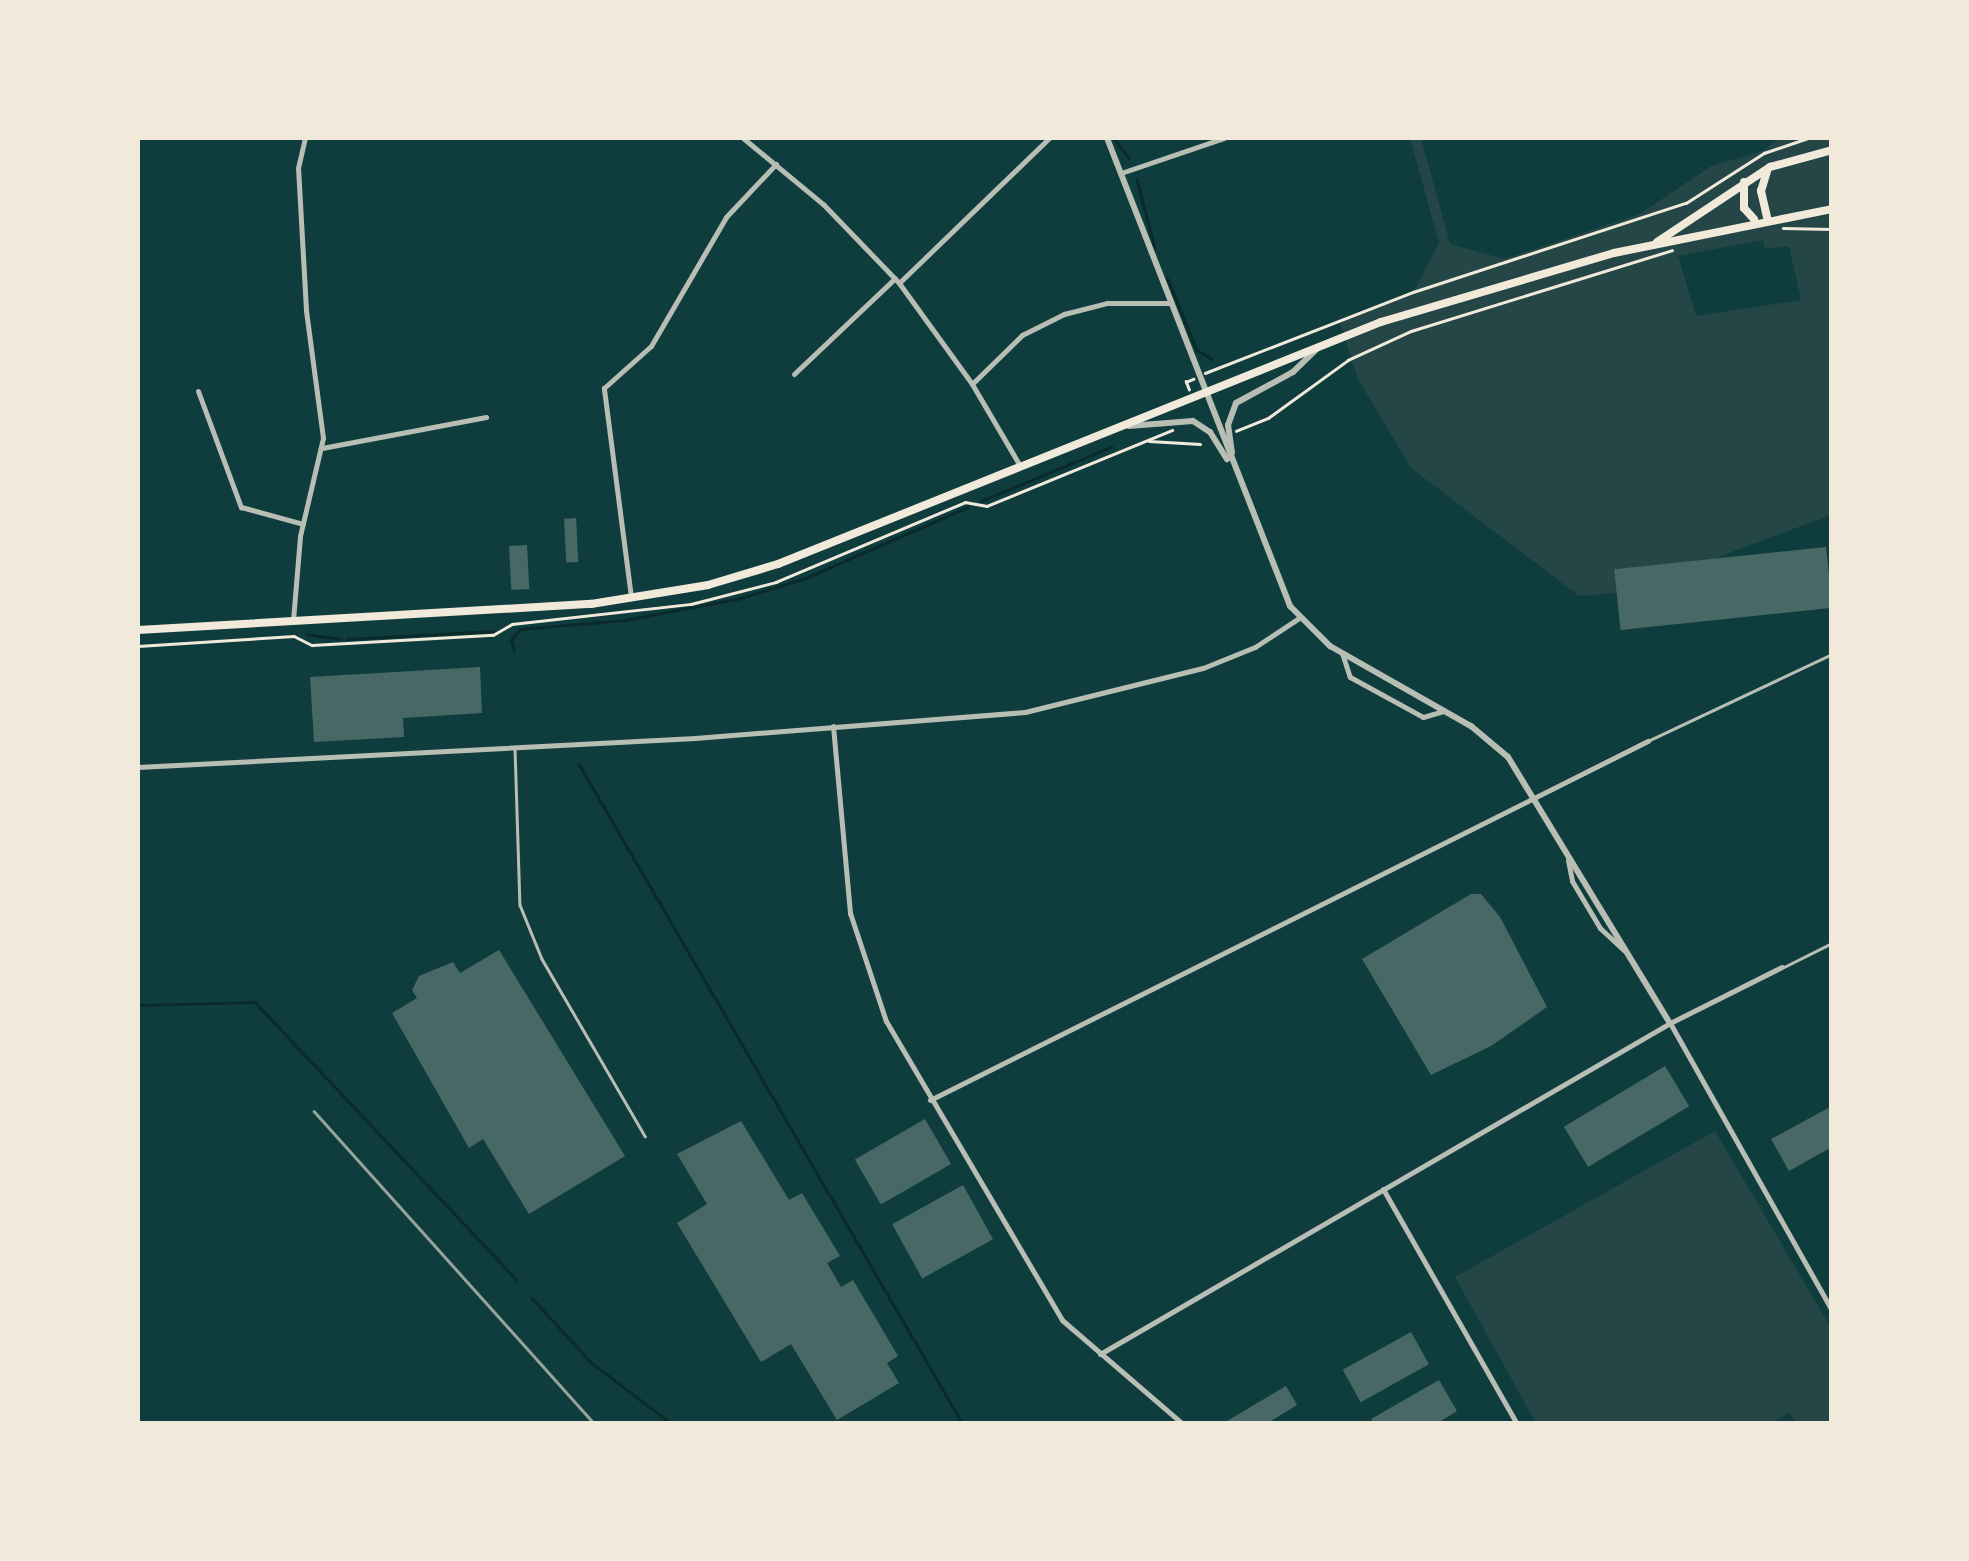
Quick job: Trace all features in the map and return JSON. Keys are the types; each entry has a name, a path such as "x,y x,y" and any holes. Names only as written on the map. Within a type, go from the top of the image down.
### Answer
{"main road":[{"path":"1657,242 1770,167 1832,150"},
{"path":"1767,217 1761,191 1770,167"},
{"path":"1744,182 1744,208 1754,219"},
{"path":"138,630 631,600 778,564 1324,342 1657,242 1754,219 1832,209"}],"street":[{"path":"293,620 302,524 322,448 306,310 298,168 304,138"},
{"path":"742,138 776,164 897,281 972,384 1019,464"},
{"path":"794,374 1049,138"},
{"path":"1108,138 1281,590 1299,618 1342,653 1500,748 1538,799 1637,962 1832,1310"},
{"path":"1121,173 1224,138"},
{"path":"631,600 604,388 651,346 726,216 776,164"},
{"path":"972,384 1022,334 1064,314 1107,303 1170,302"},
{"path":"1234,469 1228,426 1236,402 1293,372 1324,342"},
{"path":"198,390 242,508 302,524"},
{"path":"322,448 486,417"},
{"path":"1108,428 1193,421 1210,432 1234,469"},
{"path":"138,767 834,726 1078,703 1236,656 1299,618"},
{"path":"1342,653 1350,677 1423,717 1444,711"},
{"path":"834,726 843,873 859,953 886,1022 1052,1304 1100,1354 1184,1424"},
{"path":"930,1100 1648,742"},
{"path":"1565,842 1572,881 1600,928 1637,962"},
{"path":"1100,1354 1670,1023 1782,968"},
{"path":"1383,1189 1518,1424"}],"lane":[{"path":"1648,742 1832,654"},
{"path":"515,746 520,906 542,960 645,1136"},
{"path":"1782,968 1832,943"}],"path":[{"path":"1308,332 1686,203 1764,153 1808,138"},
{"path":"1773,228 1832,229"},
{"path":"1234,431 1268,418 1348,360 1411,331 1682,248"},
{"path":"138,646 294,636 312,645 492,635 512,624 658,611 776,582 965,502 987,506 1126,446 1200,444"}],"shaded area":[{"path":"1410,138 1421,138 1450,244 1504,259 1640,214 1711,166 1763,151 1778,138 1831,138 1831,515 1726,554 1653,590 1579,596 1411,468 1358,379 1340,323 1414,291 1439,243","holes":["1763,240 1765,249 1789,246 1801,300 1696,316 1678,256"]},
{"path":"1715,1131 1831,1328 1831,1423 1796,1423 1789,1413 1770,1424 1536,1423 1455,1277"}],"building":[{"path":"576,518 578,562 566,563 564,519"},
{"path":"527,545 529,589 511,590 509,546"},
{"path":"1826,547 1832,608 1621,630 1614,569"},
{"path":"480,667 482,713 403,718 404,737 314,742 310,677"},
{"path":"1471,894 1481,894 1500,917 1547,1007 1491,1046 1431,1075 1362,959"},
{"path":"499,950 625,1156 529,1214 483,1139 469,1148 392,1013 417,998 412,990 419,976 453,962 460,973"},
{"path":"1665,1066 1689,1106 1588,1167 1564,1127"},
{"path":"1832,1106 1832,1147 1789,1171 1771,1139"},
{"path":"925,1119 951,1164 881,1205 855,1160"},
{"path":"741,1121 789,1200 802,1193 840,1256 827,1263 841,1287 853,1280 898,1356 887,1363 899,1383 837,1420 791,1344 761,1362 677,1223 707,1204 677,1154"},
{"path":"963,1185 993,1239 922,1278 892,1224"},
{"path":"1411,1332 1429,1364 1361,1402 1343,1370"},
{"path":"1439,1380 1457,1411 1436,1424 1374,1424 1371,1419"},
{"path":"1286,1386 1297,1405 1266,1424 1222,1424"}],"waterway":[{"path":"1114,138 1129,158"},
{"path":"1137,179 1155,248"},
{"path":"1168,279 1197,350 1212,359"},
{"path":"981,501 1111,447"},
{"path":"514,651 511,640 520,629 625,620 741,598 806,578 968,507"},
{"path":"347,639 493,631"},
{"path":"306,634 341,639"},
{"path":"579,764 963,1424"},
{"path":"138,1005 255,1002 516,1279"},
{"path":"532,1298 592,1363 672,1424"}],"railway":[{"path":"314,1111 595,1424"}]}
